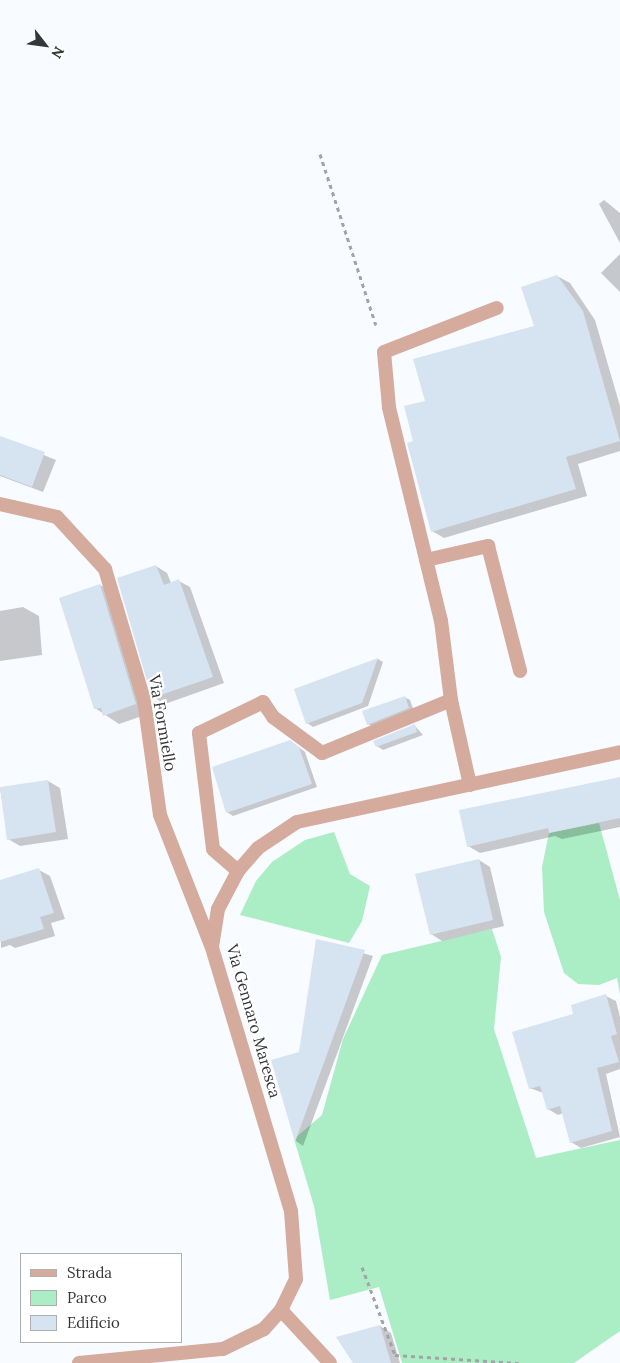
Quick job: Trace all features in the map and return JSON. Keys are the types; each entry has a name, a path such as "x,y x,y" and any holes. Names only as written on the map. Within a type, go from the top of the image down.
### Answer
{"street":[{"path":"470,785 450,700 441,621 389,407 384,352 497,308"},
{"name":"Via Formiello","path":"0,504 57,518 105,569 144,700 160,815 212,947"},
{"path":"426,560 488,546 520,671"},
{"path":"238,871 213,849 199,733 263,702 273,717 322,753 450,700"},
{"name":"Via Gennaro Maresca","path":"78,1363 223,1349 264,1328 281,1310 296,1279 291,1211 212,947 218,909 238,871 258,848 297,822 620,752"},
{"path":"281,1310 330,1363"}],"path":[{"path":"320,154 346,227 384,352"},
{"path":"362,1267 395,1355 519,1363"}],"green space":[{"path":"599,823 620,900 620,994 617,978 599,985 578,984 564,973 544,912 542,867 549,833"},
{"path":"334,832 350,874 370,886 362,921 349,943 240,915 256,881 272,862 305,840"},
{"path":"492,929 501,957 494,1029 536,1158 620,1140 620,1331 574,1363 402,1363 379,1287 330,1300 314,1206 294,1139 322,1115 343,1039 382,955"}],"building":[{"path":"557,275 583,311 620,441 566,457 576,489 431,532 407,443 413,441 404,406 425,401 413,359 534,326 521,287"},
{"path":"0,436 45,452 32,487 0,475"},
{"path":"156,565 164,585 179,579 213,677 152,698 117,578"},
{"path":"100,584 136,704 103,716 101,708 94,709 59,598"},
{"path":"378,658 362,703 306,724 294,689"},
{"path":"405,696 409,708 367,725 362,711"},
{"path":"415,724 417,732 376,747 373,741"},
{"path":"290,740 299,747 312,784 226,813 212,767"},
{"path":"620,777 620,818 549,833 548,828 467,847 459,810"},
{"path":"48,780 56,832 7,840 0,787"},
{"path":"479,859 493,920 430,935 415,874"},
{"path":"39,868 54,913 40,917 44,929 0,942 0,880"},
{"path":"316,939 365,950 295,1142 271,1060 299,1052"},
{"path":"606,994 617,1034 611,1036 619,1062 597,1068 612,1131 570,1143 560,1106 547,1110 540,1086 529,1089 512,1032 573,1014 571,1005"},
{"path":"380,1325 391,1363 353,1363 336,1337"}]}
